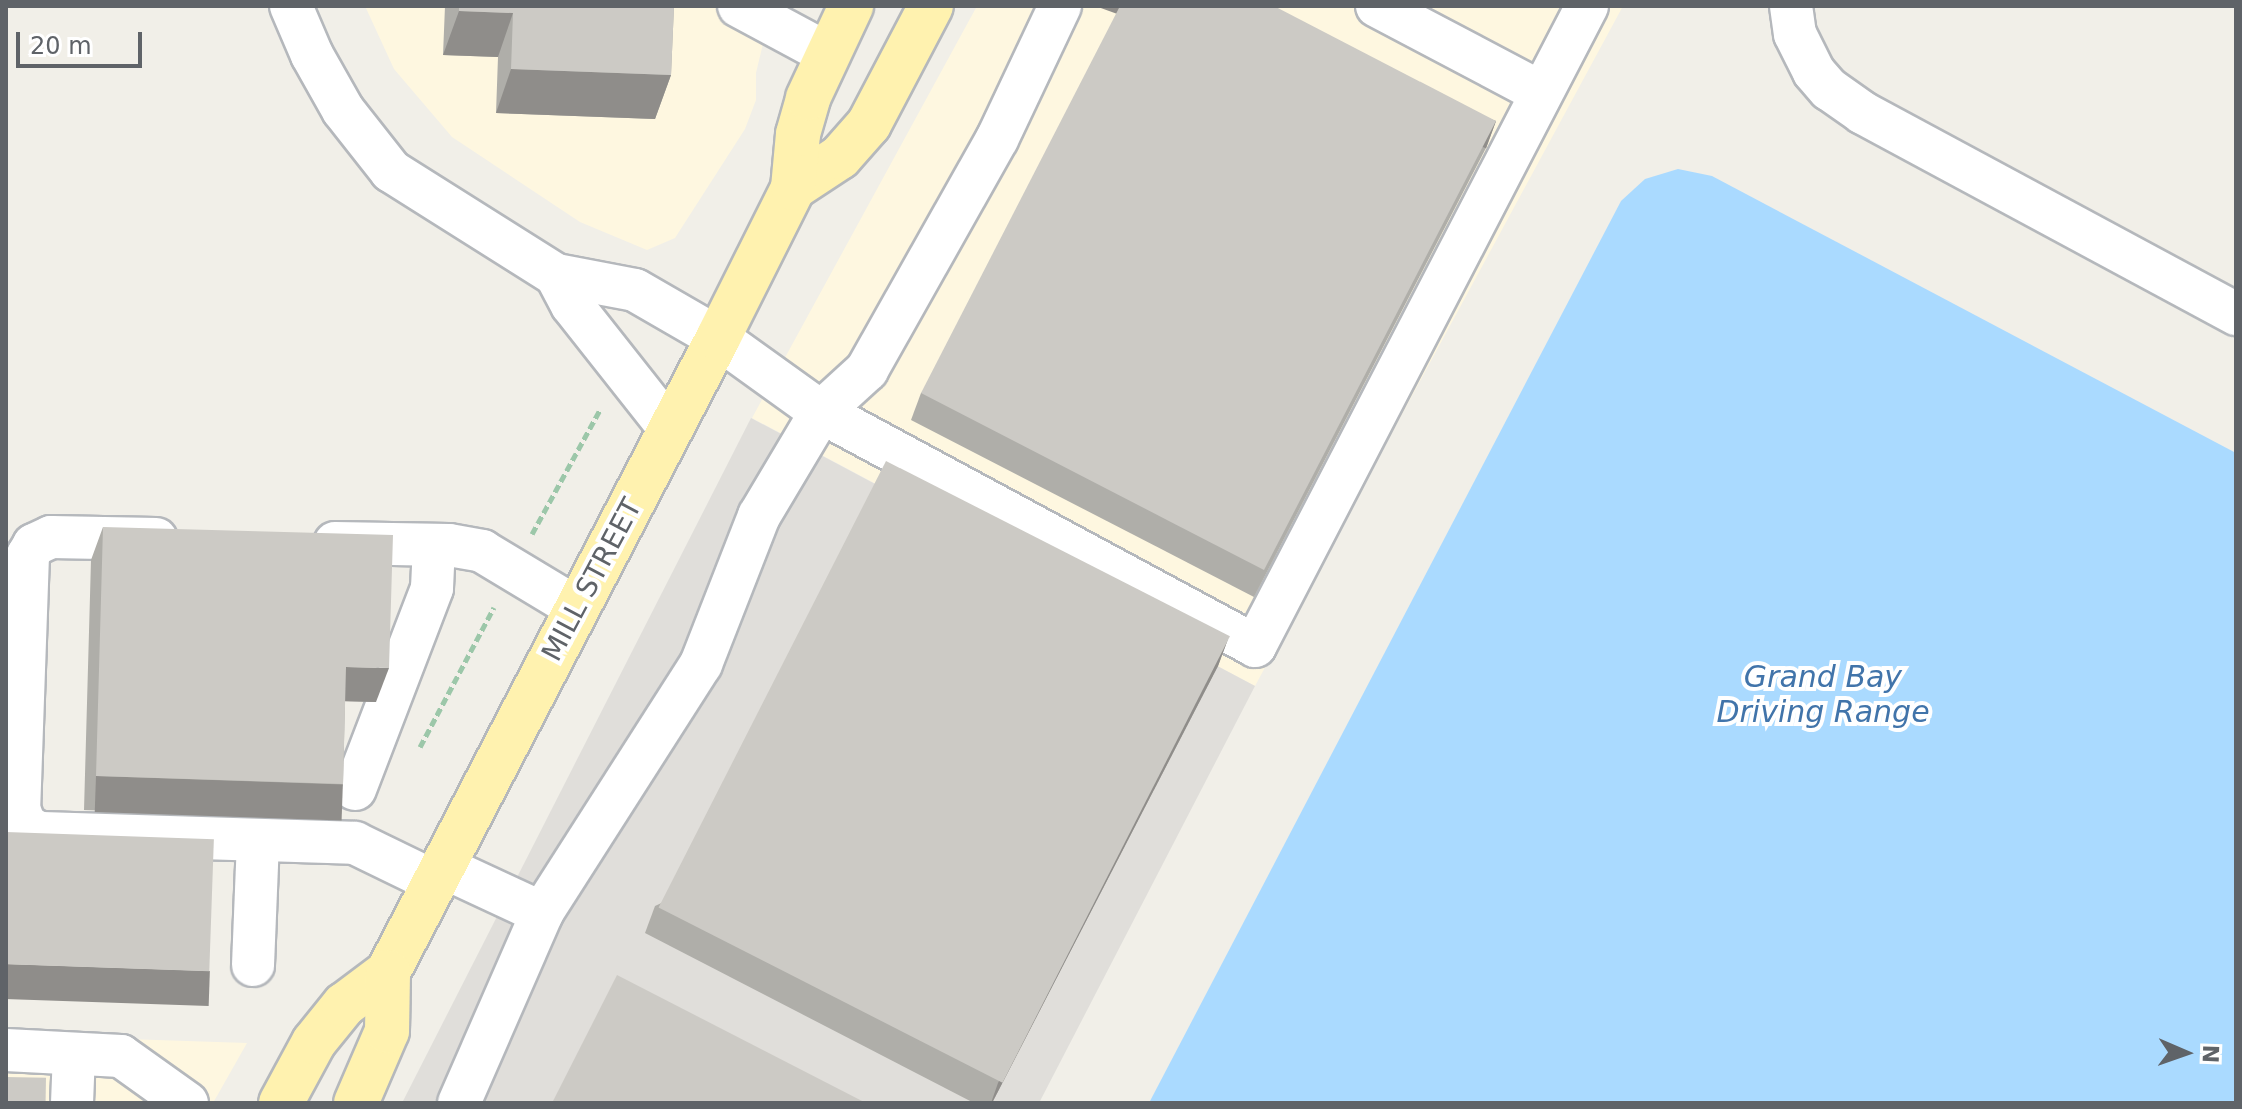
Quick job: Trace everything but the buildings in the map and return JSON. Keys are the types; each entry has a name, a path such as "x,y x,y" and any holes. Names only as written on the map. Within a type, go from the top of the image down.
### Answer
{"main road":[{"name":"MILL STREET","path":"281,1103 314,1042 334,1017 388,972 439,875 793,188 798,134 808,98 851,6"},
{"path":"793,188 840,157 869,124 931,6"},
{"name":"MILL STREET","path":"356,1103 387,1031 388,972"}],"street":[{"path":"291,6 312,55 343,110 391,171 556,275 635,290 718,338 821,412 1255,646 1587,6"},
{"path":"739,6 828,54"},
{"path":"459,1103 542,913 701,664 759,516 821,412 867,370 997,139 1060,6"},
{"path":"1377,6 1540,92"},
{"path":"1791,6 1795,34 1814,72 1829,89 1863,113 2236,314"},
{"path":"556,275 572,305 670,429"},
{"path":"195,540 51,537 34,545 28,555 19,809 25,825 39,833 355,843 542,913"},
{"path":"291,542 434,545 482,551 577,608"},
{"path":"355,789 432,588 434,545"},
{"path":"253,965 258,840"},
{"path":"6,1050 121,1056 187,1103"},
{"path":"72,1103 74,1054"}],"path":[{"path":"413,762 601,409"}],"shaded area":[{"path":"365,6 772,6 756,73 756,100 745,129 675,238 647,250 580,222 452,137 394,69"},
{"path":"977,6 1623,6 1255,686 752,418"},
{"path":"751,418 1255,686 1039,1103 402,1103"},
{"path":"6,1035 247,1043 213,1103 6,1103"}],"water":[{"name":"Grand Bay Driving Range","path":"1678,169 1712,176 2236,453 2236,1103 1149,1103 1621,201 1645,179"}]}
